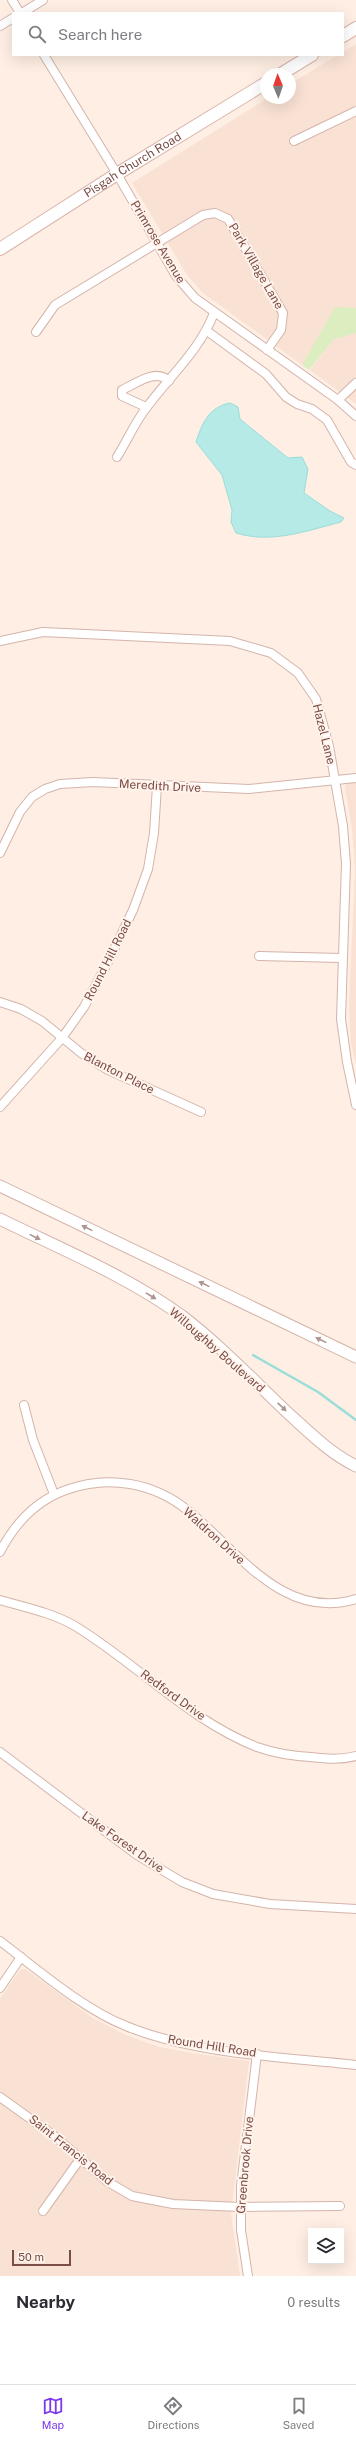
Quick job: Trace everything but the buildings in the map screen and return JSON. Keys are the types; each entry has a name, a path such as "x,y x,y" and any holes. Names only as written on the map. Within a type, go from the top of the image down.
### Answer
{"main road":[{"path":"344,35 356,28"},
{"path":"291,68 310,56"},
{"name":"Pisgah Church Road","path":"0,249 117,174 260,87"}],"street":[{"path":"12,0 20,12"},
{"path":"23,12 43,0"},
{"path":"0,26 12,19"},
{"name":"Primrose Avenue","path":"45,56 117,174 176,276 194,298 338,400 356,416"},
{"path":"294,141 356,112"},
{"name":"Park Village Lane","path":"36,332 55,305 156,242 203,215 215,213 228,219 283,313 281,330 268,350"},
{"path":"118,457 146,407 169,381 207,331 214,313"},
{"path":"207,331 266,374 286,397 297,404 312,409 327,420 351,462 356,465"},
{"path":"146,407 122,396 122,390 154,375 161,375 169,381"},
{"path":"338,400 356,383"},
{"name":"Hazel Lane","path":"0,641 43,632 230,641 271,654 298,673 316,699 329,746 343,826 346,864 342,958 343,1033 356,1105"},
{"name":"Meredith Drive","path":"0,852 20,812 32,797 45,789 60,784 93,782 249,789 356,778"},
{"name":"Round Hill Road","path":"0,1107 62,1038 84,1007 133,910 148,869 154,833 157,786"},
{"path":"259,956 342,958"},
{"name":"Blanton Place","path":"0,1002 21,1009 42,1021 80,1053 108,1070 201,1112"},
{"path":"0,1186 356,1357"},
{"name":"Willoughby Boulevard","path":"0,1220 112,1274 151,1296 182,1317 306,1430 345,1461 356,1466"},
{"path":"24,1405 32,1440 54,1494"},
{"name":"Waldron Drive","path":"0,1552 8,1536 33,1508 54,1494 84,1484 116,1481 149,1488 186,1508 262,1578 282,1591 309,1600 325,1602 356,1599"},
{"name":"Redford Drive","path":"0,1600 73,1625 109,1648 223,1731 258,1747 296,1756 340,1760 356,1756"},
{"name":"Lake Forest Drive","path":"0,1752 137,1855 182,1882 213,1894 270,1904 356,1909"},
{"name":"Round Hill Road","path":"0,1941 91,2007 125,2026 160,2038 195,2046 356,2065"},
{"path":"0,1988 21,1957"},
{"name":"Greenbrook Drive","path":"248,2276 240,2207 257,2054"},
{"name":"Saint Francis Road","path":"0,2097 25,2113 108,2182 132,2196 173,2204 240,2207 340,2206"},
{"path":"43,2211 80,2159"}],"shaded area":[{"path":"356,44 356,308 335,308 302,365 203,293 187,275 132,183 260,103 296,104 296,80 336,56 344,56 344,51"},
{"path":"351,333 356,333 356,404 310,370 334,339"},
{"path":"356,782 356,1065 351,1043 349,1006 355,869 352,829 345,787 348,783"},
{"path":"25,1969 94,2019 126,2035 159,2047 249,2061 231,2214 240,2276 0,2276 0,1999 20,1970"}],"green space":[{"path":"335,307 356,308 356,333 334,339 309,370 302,365"}],"water":[{"path":"230,403 238,407 240,419 288,458 302,457 308,469 304,493 330,511 344,518 341,522 275,537 249,536 236,533 231,522 232,510 222,475 196,442 207,417 217,408"}],"waterway":[{"path":"253,1355 318,1392 356,1420"}]}
